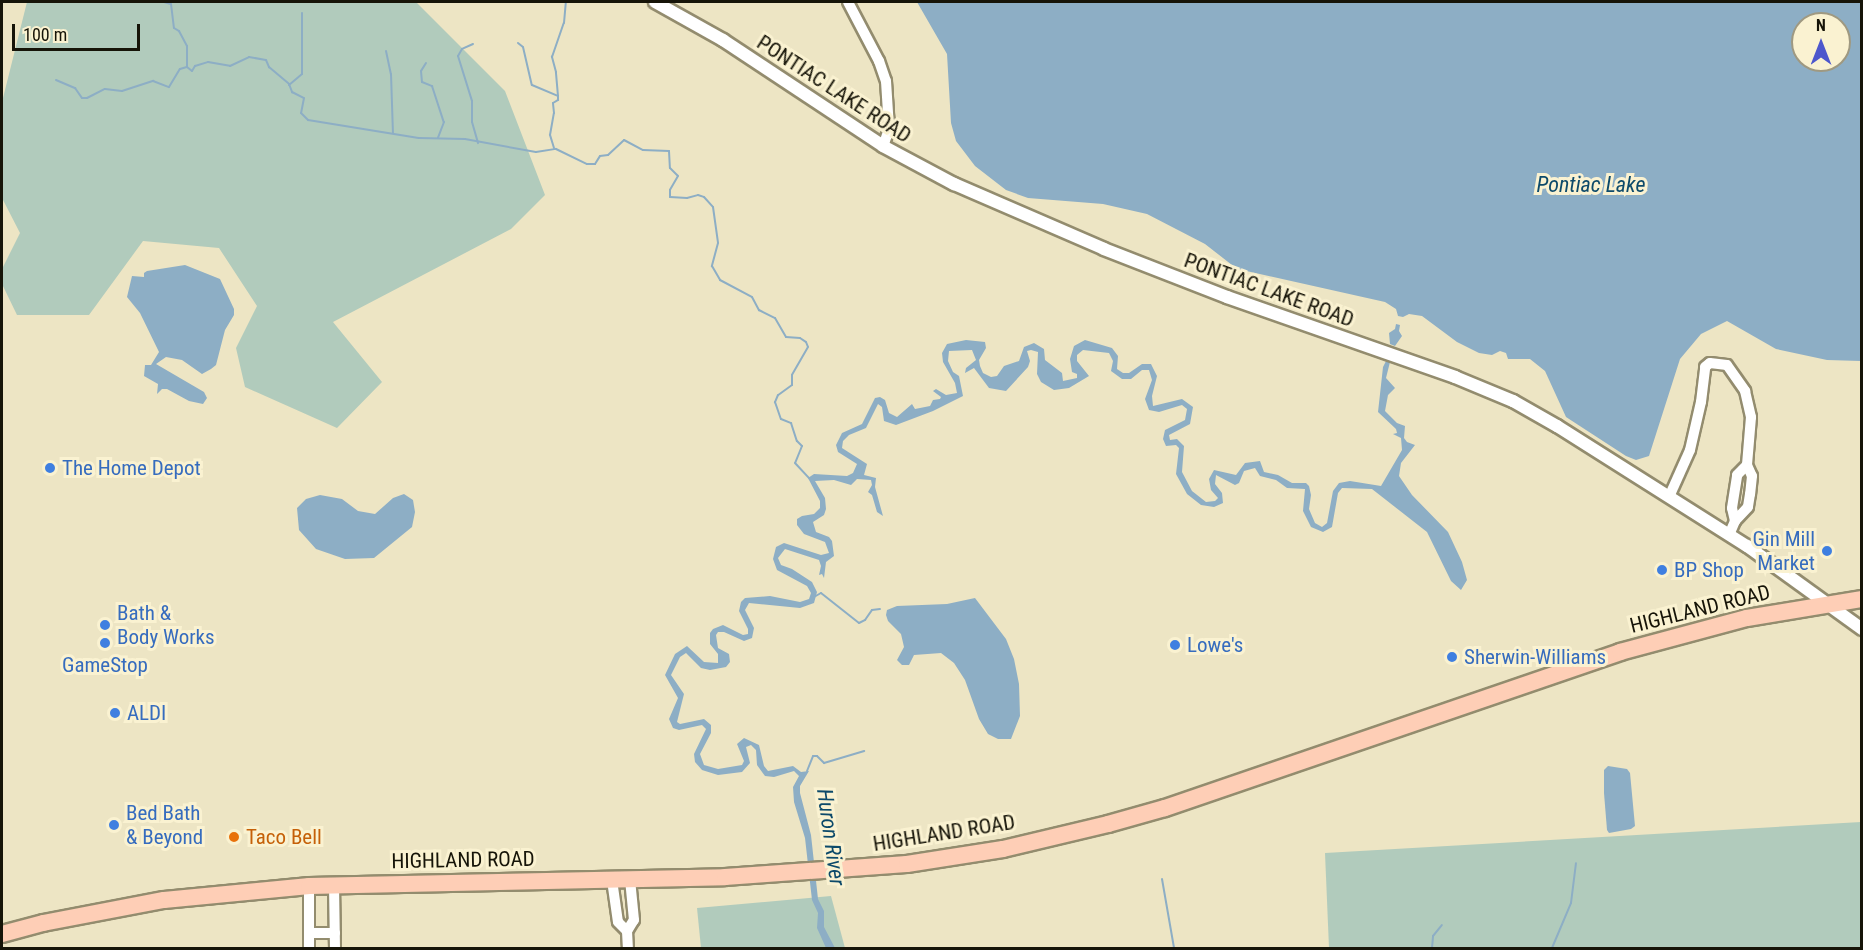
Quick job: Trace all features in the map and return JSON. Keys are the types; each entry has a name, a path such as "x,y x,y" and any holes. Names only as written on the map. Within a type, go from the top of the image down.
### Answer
{"highway":[{"name":"HIGHLAND ROAD","path":"2,934 142,903 309,886 493,884 769,874 848,870 963,856 1108,824 1197,797 1608,656 1716,626 1862,599"}],"street":[{"name":"PONTIAC LAKE ROAD","path":"655,2 723,40 883,146 974,194 1133,261 1227,297 1496,393 1557,426 1729,535 1862,629"},
{"path":"848,2 879,61 886,81 890,129 883,146"},
{"path":"1669,497 1690,450 1701,402 1705,367 1710,363 1727,365 1745,391 1751,417 1747,465 1752,476 1748,507 1735,521 1729,535"},
{"path":"628,948 627,931 634,920 630,879"},
{"path":"612,880 618,922 627,931"},
{"path":"334,885 335,948"},
{"path":"309,886 309,948"},
{"path":"309,933 335,933"}],"green space":[{"path":"27,2 416,2 505,91 545,195 511,229 333,322 382,382 337,428 245,387 236,348 257,306 219,248 143,241 89,315 17,315 2,284 2,269 20,233 2,198 2,102"},
{"path":"1861,822 1861,948 1329,948 1325,853"},
{"path":"831,896 845,948 701,948 697,908"}],"water":[{"name":"Pontiac Lake","path":"917,2 1861,2 1861,361 1827,360 1776,349 1727,321 1701,334 1680,359 1649,456 1636,460 1626,456 1566,417 1545,371 1530,359 1508,359 1506,353 1500,351 1492,355 1479,353 1457,342 1422,316 1409,314 1403,317 1398,316 1396,309 1385,302 1242,270 1205,244 1147,214 1103,204 1028,198 1006,190 975,166 956,141 951,123 947,54"},
{"path":"185,265 220,279 234,309 234,315 225,330 216,365 211,369 202,374 182,360 166,357 156,364 204,392 207,398 203,404 189,401 167,389 162,389 157,394 158,384 144,376 145,365 151,365 159,352 140,313 127,297 132,276 144,277 147,271"},
{"path":"1396,324 1400,325 1399,331 1402,336 1395,346 1390,344 1389,333 1395,329"},
{"path":"966,340 985,342 986,348 979,360 980,366 983,373 991,377 997,376 1004,366 1019,361 1024,347 1034,343 1044,349 1045,360 1062,373 1063,381 1077,378 1077,374 1072,372 1070,359 1074,346 1085,340 1112,348 1118,356 1117,369 1123,373 1129,373 1142,364 1151,364 1157,376 1152,396 1153,406 1182,399 1193,407 1190,424 1169,435 1170,440 1177,439 1184,446 1182,472 1192,491 1206,502 1215,501 1218,498 1211,490 1209,479 1214,470 1236,475 1245,463 1260,461 1264,472 1278,475 1292,483 1306,483 1309,486 1311,495 1309,509 1315,523 1322,527 1327,523 1333,491 1339,483 1350,481 1381,486 1402,450 1401,438 1393,434 1397,433 1396,429 1378,412 1383,367 1386,361 1390,362 1386,378 1395,388 1388,395 1385,411 1397,423 1405,426 1404,438 1415,445 1401,463 1399,476 1412,495 1448,532 1462,562 1467,580 1461,590 1451,581 1427,532 1372,489 1342,488 1338,493 1332,527 1323,532 1311,527 1303,511 1305,489 1287,488 1276,480 1260,476 1255,468 1244,471 1239,483 1235,485 1216,475 1215,484 1222,493 1223,503 1214,507 1201,505 1187,494 1176,474 1179,448 1176,445 1166,446 1163,439 1165,430 1185,420 1187,409 1182,405 1159,412 1149,410 1145,399 1152,380 1149,370 1142,370 1131,379 1122,379 1111,371 1113,361 1109,353 1083,350 1077,355 1077,361 1089,376 1069,388 1054,390 1041,382 1037,374 1038,352 1031,350 1027,351 1030,361 1028,367 1006,391 989,388 974,368 965,373 966,368 976,360 972,350 949,351 948,361 953,372 959,376 963,396 933,411 896,425 884,421 882,407 878,404 866,428 849,435 843,441 842,448 867,464 864,475 876,478 875,487 883,516 877,512 872,495 868,492 872,485 871,480 857,479 851,485 834,480 815,481 825,498 826,509 824,515 813,522 816,532 829,537 832,541 834,556 826,562 824,578 822,574 819,575 821,566 819,560 785,549 778,558 781,565 812,582 817,592 814,603 800,608 749,603 745,610 754,628 752,638 744,641 724,632 718,632 716,635 718,648 729,654 730,662 726,667 710,670 701,668 686,653 680,657 671,675 684,694 677,722 680,724 704,719 711,725 711,733 700,754 704,765 718,769 742,765 744,761 737,744 744,738 759,745 764,766 768,771 793,766 801,772 809,771 800,786 800,793 811,835 818,899 824,911 824,927 835,948 826,948 817,928 818,913 812,900 805,838 794,802 793,787 799,776 794,771 774,777 765,776 757,765 756,750 751,745 746,747 750,763 742,772 718,775 702,770 695,762 694,754 706,729 702,725 679,730 673,728 669,719 678,698 665,675 675,654 687,646 704,662 718,663 718,654 710,644 710,633 713,629 723,625 743,635 748,634 748,629 739,611 741,602 745,598 770,596 800,602 809,599 811,593 807,586 777,570 773,559 776,547 784,543 821,555 829,553 825,542 804,534 797,525 797,519 814,514 820,508 820,501 808,478 814,474 847,476 853,473 857,464 838,452 836,445 842,433 862,424 875,398 880,397 885,400 889,413 897,417 912,404 915,409 930,406 933,400 940,399 941,397 933,391 936,389 946,395 957,393 955,383 943,362 942,353 947,344"},
{"path":"404,494 413,500 415,512 412,527 374,558 345,559 316,549 299,530 297,508 306,499 320,495 342,499 358,511 375,514 393,498"},
{"path":"975,598 1006,639 1014,659 1019,684 1020,716 1011,739 998,739 988,734 979,719 965,680 954,663 941,653 914,655 909,665 902,665 897,660 904,647 901,634 888,621 887,610 897,606 947,604"},
{"path":"1608,766 1627,769 1630,773 1635,826 1631,829 1609,833 1607,830 1604,770"}],"waterway":[{"path":"164,2 171,4 174,28 179,31 187,46 187,67"},
{"path":"558,96 552,57 564,23 566,2"},
{"path":"289,85 302,74 302,13"},
{"path":"518,43 523,47 532,85 558,96"},
{"path":"473,44 462,49 458,56 472,101 472,122 478,143"},
{"path":"386,51 391,74 393,133"},
{"path":"187,67 192,71 195,66 208,62 230,66 249,57 266,60 269,67 289,84 292,92 304,98 301,113 308,120 419,138 465,139 536,152 556,149 587,164 595,164 600,156 608,155 624,140 643,150 669,151 670,168 678,176 670,190 670,197 687,198 698,195 704,197 713,207 718,243 712,266 720,280 752,297 759,310 775,318 786,337 800,338 806,342 808,347 792,375 792,385 778,395 775,402 781,419 791,423 797,441 802,446 795,463 810,479"},
{"path":"426,63 421,71 422,82 432,86 444,122 438,138"},
{"path":"56,80 75,88 82,98 87,98 105,89 122,91 153,81 169,87 180,69 187,67"},
{"path":"554,148 550,135 554,113 553,103 558,100 558,96"},
{"path":"814,597 821,593 859,623 865,620 872,610 880,609"},
{"path":"807,771 813,756 817,756 824,763 864,751"},
{"path":"1552,948 1571,903 1576,863"},
{"path":"1162,879 1174,948"},
{"path":"1432,948 1433,936 1442,925"}],"place":[{"name":"The Home Depot","path":"50,468"},
{"name":"Gin Mill Market","path":"1827,551"},
{"name":"BP Shop","path":"1662,570"},
{"name":"Bath & Body Works","path":"105,625"},
{"name":"GameStop","path":"105,643"},
{"name":"Lowe's","path":"1175,645"},
{"name":"Sherwin-Williams","path":"1452,657"},
{"name":"ALDI","path":"115,713"},
{"name":"Bed Bath & Beyond","path":"114,825"},
{"name":"Taco Bell","path":"234,837"}],"water label":[{"name":"Huron River","path":"831,837"}]}
